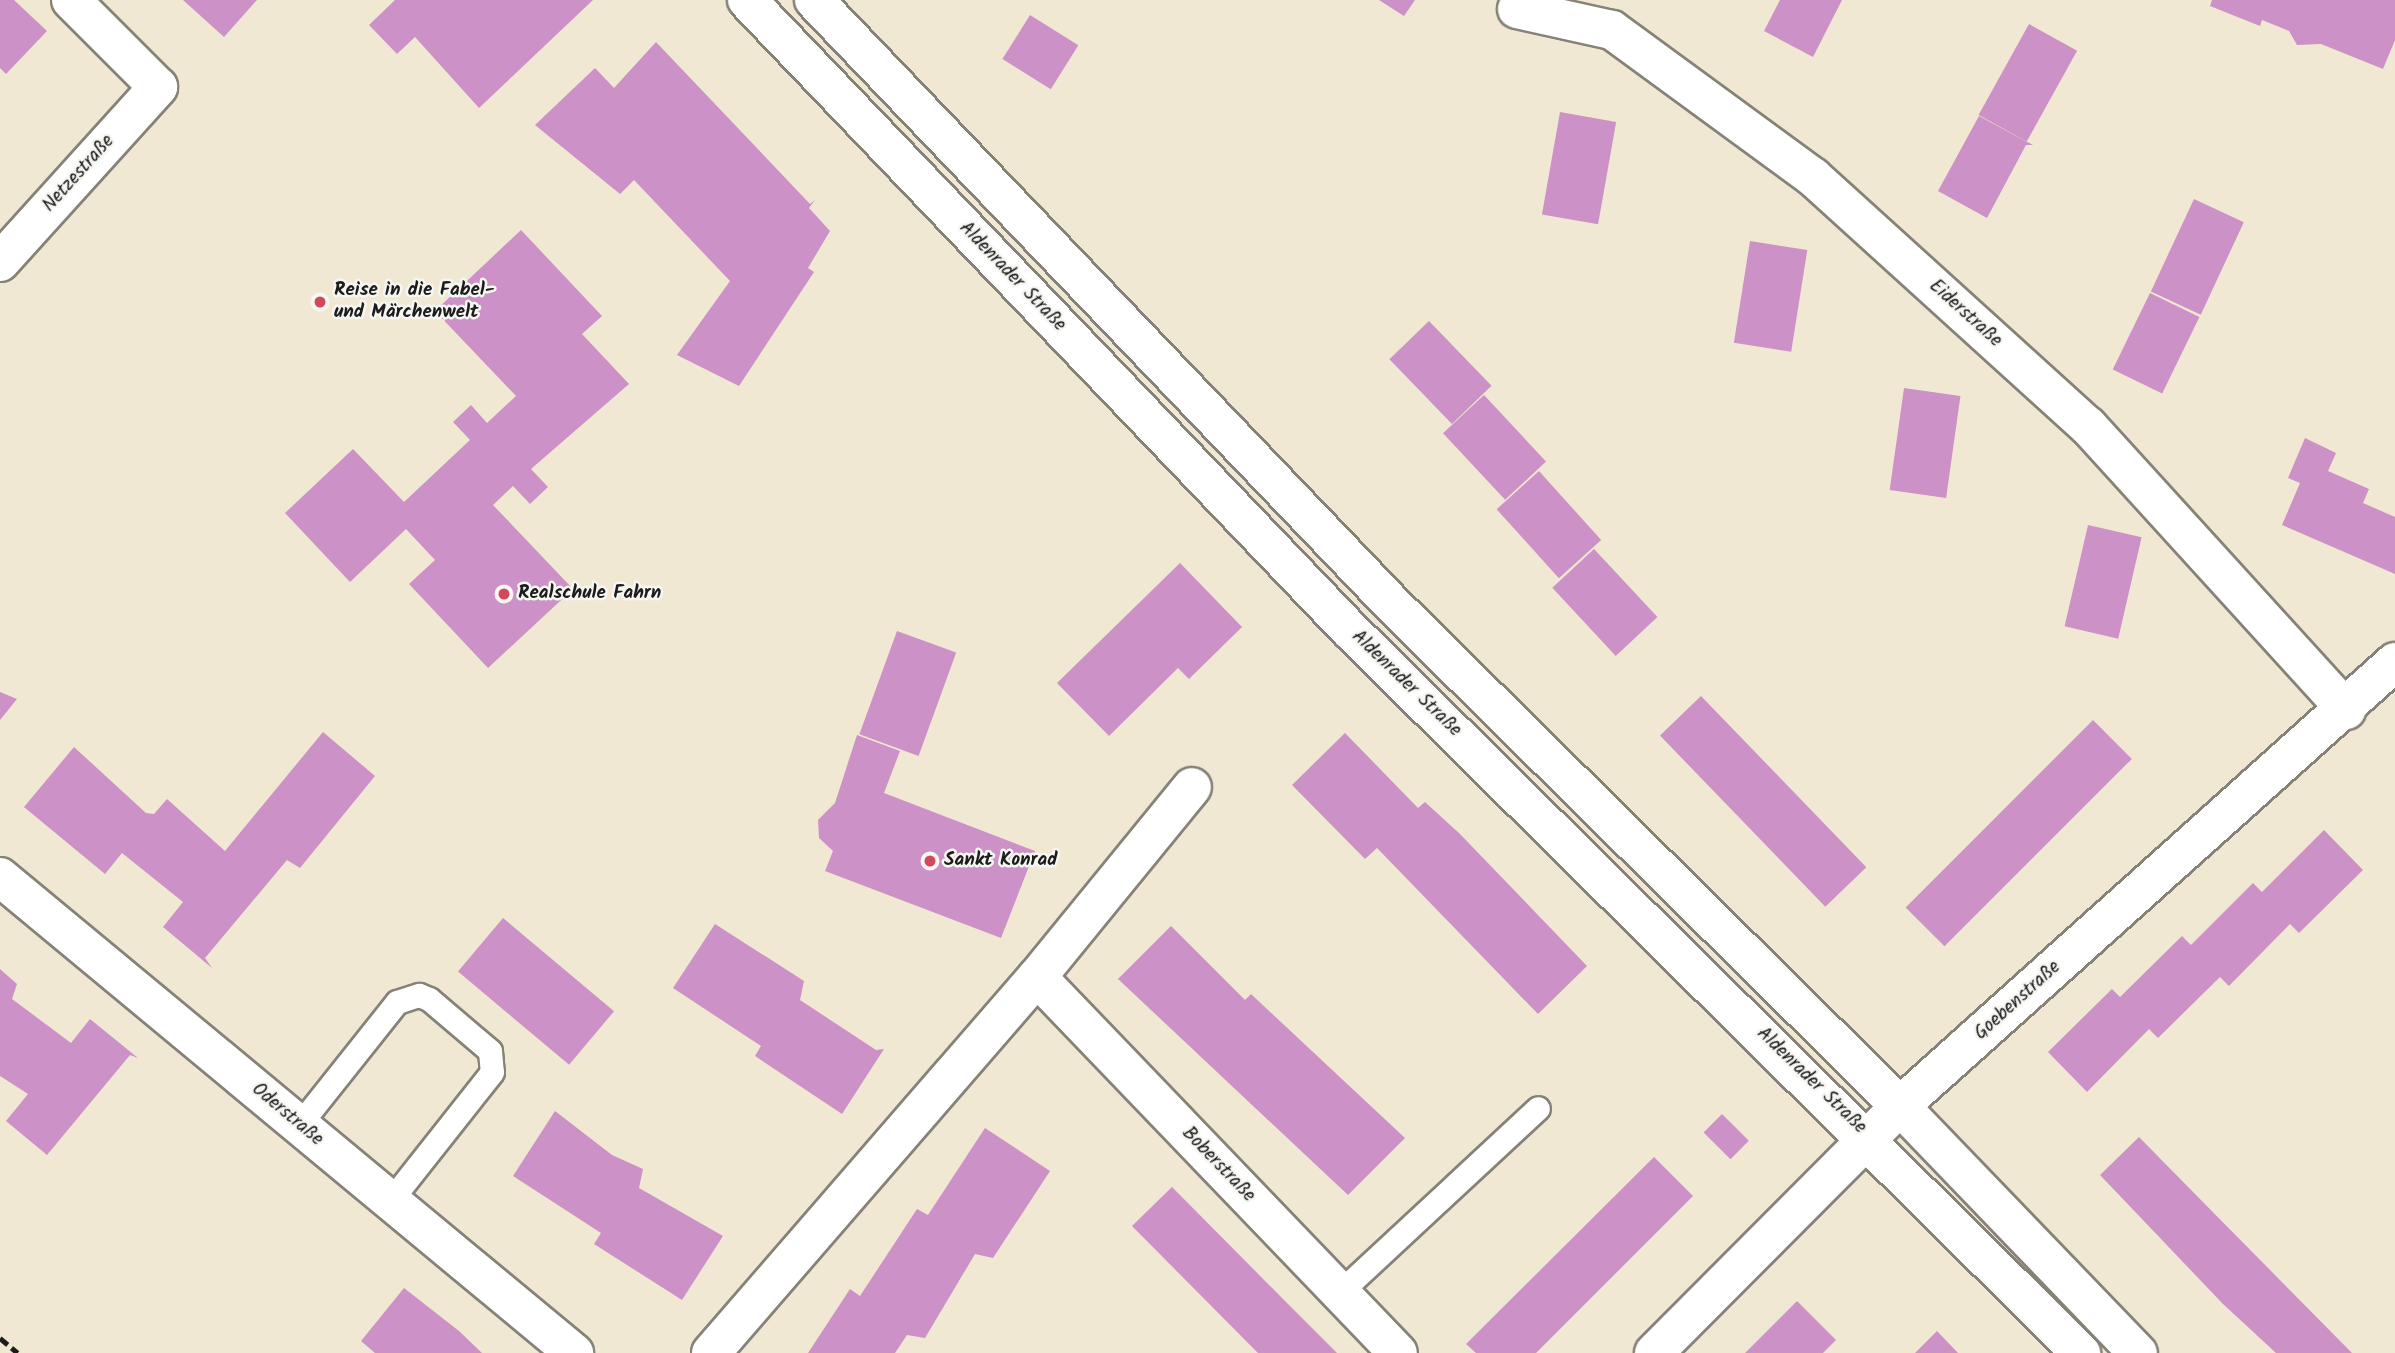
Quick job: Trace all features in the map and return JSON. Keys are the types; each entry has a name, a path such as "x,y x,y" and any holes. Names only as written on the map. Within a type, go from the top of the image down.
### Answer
{"street":[{"name":"Netzestraße","path":"0,262 158,87 71,0"},
{"name":"Aldenrader Straße","path":"747,0 1349,629 1870,1139 2081,1353"},
{"path":"819,2 1391,603 1900,1106 2138,1353"},
{"name":"Eiderstraße","path":"1517,9 1612,30 1813,177 2088,426 2346,710"},
{"name":"Goebenstraße","path":"1654,1353 1900,1106 2346,710 2395,662"},
{"path":"711,1353 1037,977 1192,786"},
{"name":"Oderstraße","path":"0,877 574,1353"},
{"name":"Boberstraße","path":"1037,977 1398,1353"}],"lane":[{"path":"299,1125 397,1002 419,995 429,999 490,1051 492,1072 390,1201"},
{"path":"1340,1292 1538,1108"}],"building":[{"path":"0,0 14,0 47,31 6,74 0,68"},
{"path":"183,0 257,0 224,37"},
{"path":"395,0 593,0 479,108 415,37 397,54 369,25"},
{"path":"1379,0 1415,0 1404,16"},
{"path":"1780,0 1842,0 1813,57 1764,31"},
{"path":"2212,0 2395,0 2395,40 2383,69 2321,44 2297,45 2289,31 2262,20 2260,26 2210,6"},
{"path":"1030,15 1078,45 1051,89 1002,59"},
{"path":"2029,24 2077,51 2027,142 1979,115"},
{"path":"656,42 810,204 815,200 809,208 830,231 808,268 814,272 739,386 677,355 730,281 634,180 620,194 535,125 595,68 614,88"},
{"path":"1560,112 1616,122 1598,224 1542,214"},
{"path":"1979,116 2033,145 2026,145 1987,218 1938,191"},
{"path":"2194,199 2244,222 2201,315 2151,291"},
{"path":"521,230 602,316 582,334 629,384 531,469 548,487 530,504 513,486 493,505 573,589 488,668 409,584 435,560 406,529 350,582 285,513 353,449 404,502 470,440 453,422 471,405 487,423 516,396 435,311"},
{"path":"1750,241 1807,250 1791,352 1734,343"},
{"path":"2150,293 2199,317 2162,394 2113,369"},
{"path":"1429,321 1492,386 1452,424 1389,359"},
{"path":"1904,388 1960,396 1946,498 1890,490"},
{"path":"1484,395 1546,462 1505,500 1443,433"},
{"path":"2305,438 2336,453 2328,471 2369,489 2363,503 2395,517 2395,574 2282,525 2300,483 2288,478"},
{"path":"1539,471 1601,540 1559,578 1497,509"},
{"path":"2088,525 2142,537 2118,639 2065,626"},
{"path":"1594,549 1657,617 1616,656 1552,588"},
{"path":"1180,563 1242,627 1189,679 1178,668 1109,736 1057,683"},
{"path":"897,631 956,653 919,756 859,734"},
{"path":"0,692 17,699 0,720"},
{"path":"1701,696 1866,867 1825,907 1660,736"},
{"path":"2093,720 2132,759 1945,946 1906,907"},
{"path":"323,732 375,776 300,868 287,860 205,958 212,968 163,927 183,902 122,853 105,874 24,807 74,747 146,813 154,814 167,799 225,851"},
{"path":"1345,733 1418,808 1425,802 1460,834 1587,966 1538,1014 1377,848 1365,859 1292,785"},
{"name":"Sankt Konrad","path":"857,735 900,751 884,793 1035,851 1001,938 825,871 833,851 819,838 818,820 835,803"},
{"path":"2324,830 2363,870 2299,933 2290,924 2229,986 2220,977 2158,1038 2149,1029 2087,1092 2048,1052 2112,989 2120,997 2182,936 2191,945 2253,883 2262,892"},
{"path":"503,918 614,1011 569,1065 458,972"},
{"path":"715,924 804,981 800,1000 876,1050 884,1049 842,1114 755,1056 761,1046 673,988"},
{"path":"1171,926 1245,1000 1251,994 1405,1138 1348,1195 1118,979"},
{"path":"0,969 17,984 12,999 71,1043 90,1019 138,1058 130,1055 47,1155 6,1121 28,1094 0,1076"},
{"path":"555,1111 612,1155 643,1169 639,1188 723,1236 682,1300 594,1244 601,1233 513,1176"},
{"path":"1722,1114 1749,1141 1730,1159 1704,1132"},
{"path":"985,1128 1050,1171 993,1258 975,1254 925,1338 907,1335 895,1353 808,1353 850,1289 860,1296 917,1209 928,1215"},
{"path":"2139,1137 2352,1353 2276,1353 2223,1304 2100,1175"},
{"path":"1654,1157 1693,1196 1536,1353 1476,1353 1466,1344"},
{"path":"1172,1187 1337,1353 1258,1353 1246,1341 1132,1226"},
{"path":"404,1288 459,1331 482,1353 375,1353 361,1341"},
{"path":"1797,1301 1836,1340 1823,1353 1745,1353"},
{"path":"1937,1331 1958,1353 1915,1353"}],"railway":[{"path":"0,1338 18,1353"}],"place":[{"name":"Reise in die Fabel- und Märchenwelt","path":"320,302"},
{"name":"Realschule Fahrn","path":"504,594"},
{"name":"Sankt Konrad","path":"930,861"}]}
